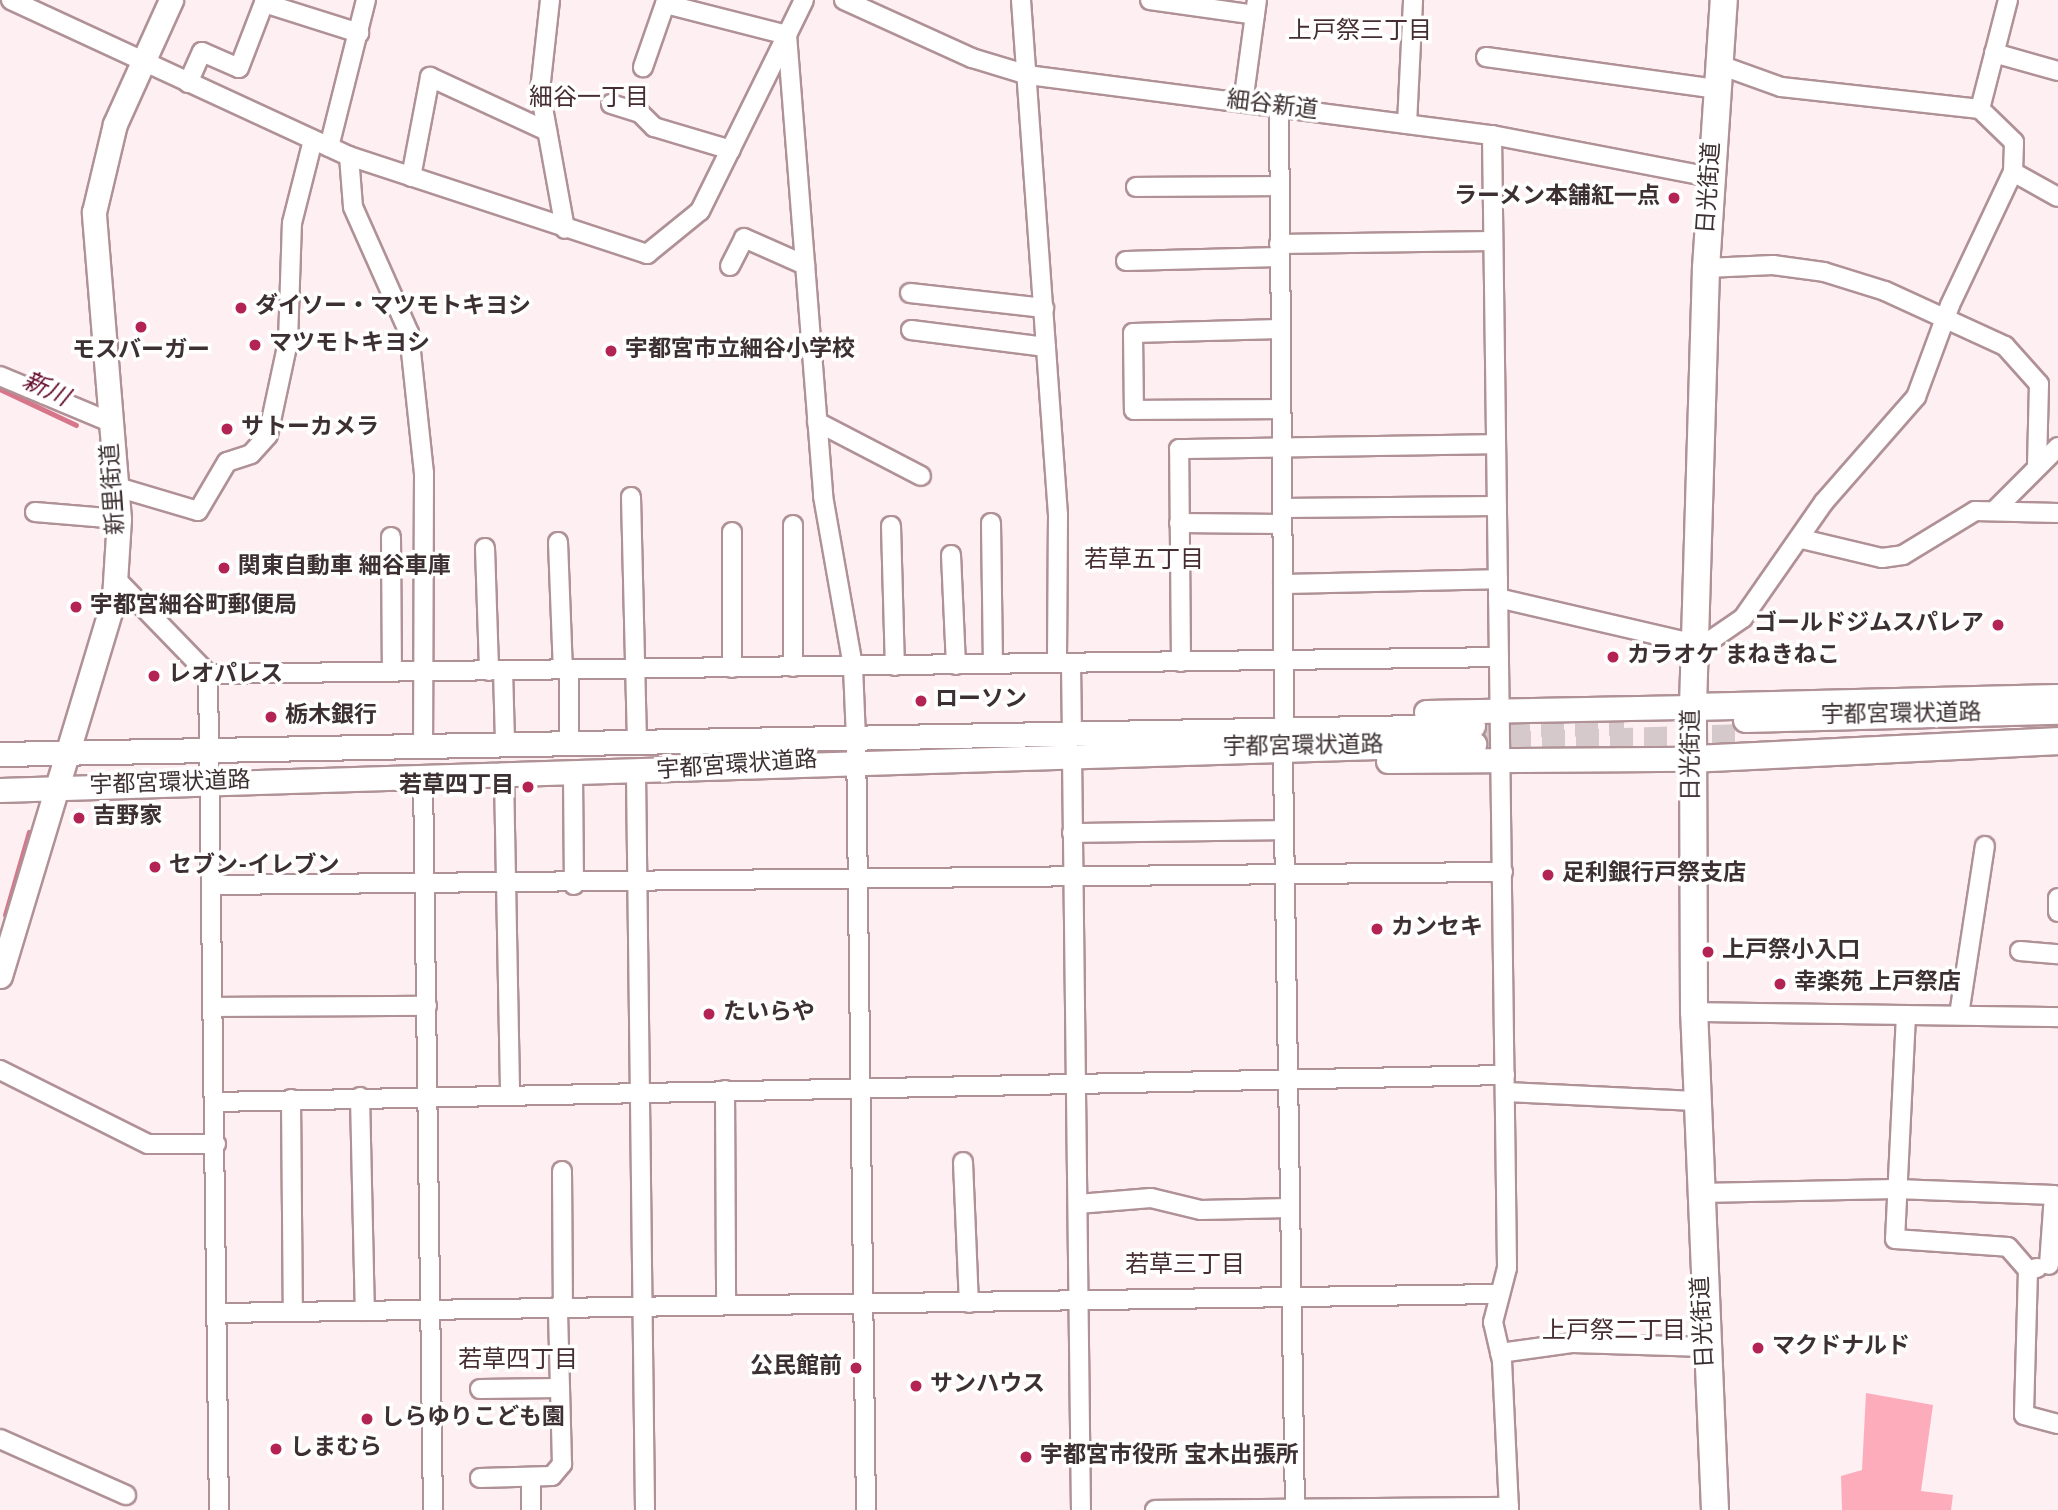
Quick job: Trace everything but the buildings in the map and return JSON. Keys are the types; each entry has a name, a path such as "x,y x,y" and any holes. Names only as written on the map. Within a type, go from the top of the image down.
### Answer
{"highway":[{"name":"日光街道","path":"1715,1510 1706,1347 1694,1012 1693,707 1706,268 1724,0"},
{"path":"1693,707 2058,698"},
{"path":"1693,759 2058,741"}],"main road":[{"name":"新里街道","path":"0,976 69,752 117,580 117,487 94,212 106,148 171,0"},
{"path":"1191,733 1232,721 1284,717 1500,709 1693,707"},
{"name":"宇都宮環状道路","path":"2058,712 1745,727 2058,727"},
{"name":"宇都宮環状道路","path":"0,754 637,739 856,749 1072,744 1221,750 1474,735 1191,733 1072,744"},
{"name":"宇都宮環状道路","path":"0,790 636,773 856,749"},
{"path":"1221,750 1283,762 1693,759"}],"street":[{"path":"11,0 349,156 647,254 700,211 804,0"},
{"path":"117,487 198,511 227,462 251,454 268,435 288,342 292,223 359,33 366,0"},
{"path":"550,0 540,91 565,229"},
{"name":"細谷新道","path":"844,0 963,55 1028,75 1492,135 1711,177"},
{"path":"1021,0 1058,515 1064,663 1072,744 1074,1084 1081,1302 1081,1510"},
{"path":"1150,0 1256,8 1243,103"},
{"path":"1407,124 1413,0"},
{"path":"1980,109 2008,0"},
{"path":"188,83 202,52 239,68 264,3 359,33"},
{"path":"643,67 665,4 787,35"},
{"path":"787,35 817,422 853,667 862,1088 866,1510"},
{"path":"1994,53 2058,71"},
{"path":"1486,57 1719,77 1781,87 1980,109 2014,142 2013,172 1945,321 1916,397 1824,502 1802,539 1743,618 1695,647 1498,598"},
{"path":"411,177 430,77 547,131"},
{"path":"611,104 640,113 654,127 731,150"},
{"path":"1279,108 1284,717"},
{"path":"1155,1510 1509,1509 1500,1353 1493,1322 1507,1268 1492,135"},
{"path":"349,156 353,207 409,333 424,473 423,743"},
{"path":"2013,172 2058,197"},
{"path":"1136,187 1279,186"},
{"path":"730,266 744,238 805,265"},
{"path":"1126,261 1492,241"},
{"path":"1706,268 1824,272 1885,291 1945,321 2005,346 2029,368 2039,384 2037,465"},
{"path":"910,293 1044,308"},
{"path":"1280,329 1133,333 1134,410 1280,409"},
{"path":"911,330 1046,347"},
{"path":"0,376 110,422"},
{"path":"817,422 921,476"},
{"path":"1181,662 1179,449 1496,444"},
{"path":"1995,510 2037,465 2058,447"},
{"path":"631,497 637,739"},
{"path":"1179,523 1497,506"},
{"path":"1802,539 1882,558 1903,555 1975,511 2058,513"},
{"path":"35,512 119,519"},
{"path":"991,523 993,664"},
{"path":"793,524 793,667"},
{"path":"891,526 895,666"},
{"path":"732,532 732,668"},
{"path":"391,537 392,672"},
{"path":"558,542 569,740"},
{"path":"485,548 505,741"},
{"path":"951,555 956,665"},
{"path":"1283,584 1498,579"},
{"path":"117,580 208,674 219,1510"},
{"path":"208,674 1499,657"},
{"path":"1283,762 1295,1509"},
{"path":"636,773 645,1510"},
{"path":"573,774 574,885"},
{"path":"505,776 510,1093"},
{"path":"424,778 433,1510"},
{"path":"1072,833 1283,830"},
{"path":"1959,1015 1985,846"},
{"path":"212,885 507,886 1503,872"},
{"path":"2058,898 2058,912"},
{"path":"2020,951 2058,954"},
{"path":"214,1007 427,1006"},
{"path":"1694,1012 2058,1017"},
{"path":"1906,1015 1895,1239 2008,1247 2028,1270 2024,1415 2058,1424"},
{"path":"0,1070 148,1144 216,1144"},
{"path":"215,1102 428,1094 1287,1081 1505,1084 1697,1101"},
{"path":"725,1090 726,1304"},
{"path":"360,1097 365,1311"},
{"path":"291,1099 293,1312"},
{"path":"963,1162 969,1303"},
{"path":"480,1478 552,1476 562,1464 562,1171"},
{"path":"1700,1193 1896,1189 2054,1195 2053,1265 2028,1270"},
{"path":"1078,1204 1151,1198 1201,1210 1290,1208"},
{"path":"218,1313 642,1304 864,1305 1292,1295 1500,1294"},
{"path":"1500,1353 1573,1343 1706,1347"},
{"path":"480,1389 560,1388"},
{"path":"0,1439 126,1495"},
{"path":"531,1477 531,1510"}],"shaded area":[{"path":"1866,1393 1933,1405 1921,1491 1953,1495 1951,1510 1842,1510 1841,1476 1862,1470"}],"waterway":[{"name":"新川","path":"0,389 76,425"},
{"name":"新川","path":"5,915 29,832"}],"tunnel":[{"path":"1473,726 1624,724"},
{"path":"1474,744 1745,735"}],"place":[{"name":"ラーメン本舗紅一点","path":"1674,198"},
{"name":"ダイソー・マツモトキヨシ","path":"241,308"},
{"name":"モスバーガー","path":"141,327"},
{"name":"マツモトキヨシ","path":"255,345"},
{"name":"宇都宮市立細谷小学校","path":"611,351"},
{"name":"サトーカメラ","path":"227,429"},
{"name":"関東自動車 細谷車庫","path":"224,568"},
{"name":"宇都宮細谷町郵便局","path":"76,607"},
{"name":"ゴールドジムスパレア","path":"1998,625"},
{"name":"カラオケ まねきねこ","path":"1613,657"},
{"name":"レオパレス","path":"154,676"},
{"name":"ローソン","path":"921,701"},
{"name":"栃木銀行","path":"271,717"},
{"name":"若草四丁目","path":"528,787"},
{"name":"吉野家","path":"79,818"},
{"name":"セブン-イレブン","path":"155,867"},
{"name":"足利銀行戸祭支店","path":"1548,875"},
{"name":"カンセキ","path":"1377,929"},
{"name":"上戸祭小入口","path":"1708,952"},
{"name":"幸楽苑 上戸祭店","path":"1780,984"},
{"name":"たいらや","path":"709,1014"},
{"name":"マクドナルド","path":"1758,1348"},
{"name":"公民館前","path":"856,1368"},
{"name":"サンハウス","path":"916,1386"},
{"name":"しらゆりこども園","path":"367,1419"},
{"name":"しまむら","path":"276,1449"},
{"name":"宇都宮市役所 宝木出張所","path":"1026,1457"}],"district":[{"name":"上戸祭三丁目","path":"1360,33"},
{"name":"細谷一丁目","path":"589,100"},
{"name":"若草五丁目","path":"1144,562"},
{"name":"若草三丁目","path":"1185,1267"},
{"name":"上戸祭二丁目","path":"1614,1333"},
{"name":"若草四丁目","path":"518,1362"}]}
